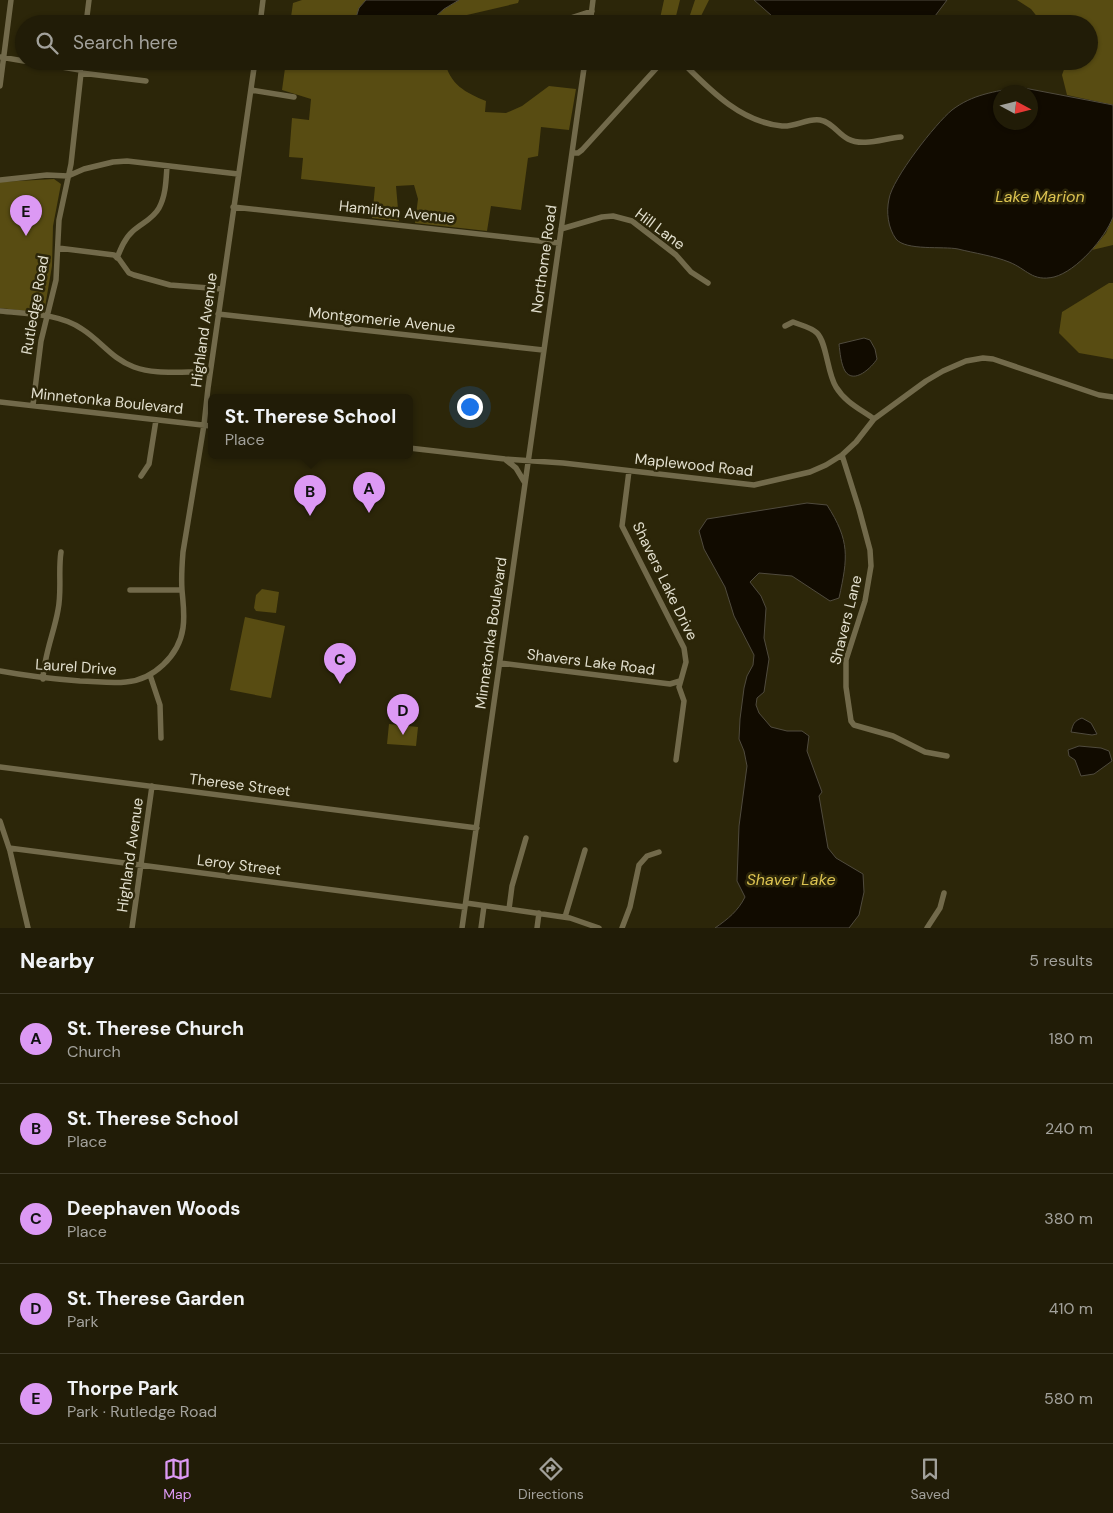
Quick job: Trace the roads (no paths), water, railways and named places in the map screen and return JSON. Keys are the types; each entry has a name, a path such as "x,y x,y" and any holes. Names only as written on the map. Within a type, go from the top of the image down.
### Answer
{"street":[{"path":"0,86 2,58 11,0"},
{"path":"87,15 89,0"},
{"path":"261,15 263,0"},
{"path":"591,15 593,0"},
{"path":"578,15 592,10"},
{"path":"2,58 15,60"},
{"path":"70,70 146,82"},
{"name":"Highland Avenue","path":"209,394 218,314 254,70"},
{"name":"Northome Road","path":"528,461 584,70"},
{"path":"572,153 578,153 582,150 655,70"},
{"path":"690,70 719,98 740,112 764,122 794,126 808,120 820,120 830,124 848,139 859,143 901,137"},
{"name":"Rutledge Road","path":"33,405 39,348 56,280 59,220 71,164 80,72"},
{"path":"252,90 294,97"},
{"path":"0,180 48,175 68,176 77,171 113,162 127,161 238,174"},
{"path":"117,258 132,231 147,222 158,209 164,193 167,166"},
{"name":"Hamilton Avenue","path":"234,206 559,243"},
{"name":"Hill Lane","path":"561,229 602,217 613,216 632,220 676,255 691,272 708,283"},
{"path":"58,248 108,254 117,258 125,269 134,275 170,285 222,289"},
{"path":"0,311 48,317 69,322 82,329 118,360 135,367 167,373 190,371 210,373"},
{"name":"Montgomerie Avenue","path":"218,314 543,350"},
{"path":"785,326 792,322 816,332 821,340 831,380 836,388 850,404 874,419"},
{"name":"Maplewood Road","path":"528,461 754,485 810,472 826,465 842,455 856,442 874,419 906,395 943,371 966,361 982,358 993,359 1099,395 1113,397"},
{"name":"Minnetonka Boulevard","path":"0,402 208,425"},
{"path":"141,476 149,464 156,420"},
{"name":"Highland Avenue","path":"150,675 167,660 180,640 184,617 182,590 183,552 208,425"},
{"path":"413,448 528,461"},
{"name":"Shavers Lane","path":"842,455 870,550 871,566 865,601 846,660 846,687 851,721 854,725 893,736 925,752 947,756"},
{"path":"505,459 516,468 525,483"},
{"name":"Minnetonka Boulevard","path":"462,928 528,461"},
{"name":"Shavers Lake Drive","path":"629,471 622,526 684,648 686,662 680,681 684,701 676,760"},
{"path":"43,679 47,651 59,605 59,565 62,552"},
{"path":"130,590 182,590"},
{"name":"Shavers Lake Road","path":"500,664 670,684 680,681"},
{"name":"Laurel Drive","path":"0,671 43,679 117,683 133,681 150,675"},
{"path":"150,675 160,705 161,738"},
{"name":"Therese Street","path":"0,767 477,828"},
{"name":"Highland Avenue","path":"132,928 152,786"},
{"path":"0,821 9,848 28,928"},
{"path":"509,909 512,886 526,838"},
{"name":"Leroy Street","path":"9,848 141,866 509,909 565,917 599,928"},
{"path":"565,917 584,850"},
{"path":"622,928 630,907 639,865 647,856 658,852"},
{"path":"927,928 940,908 944,893"},
{"path":"480,928 484,906"},
{"path":"536,928 539,914"}],"water":[{"path":"366,0 459,0 437,15 357,15 359,8"},
{"path":"754,0 947,0 936,15 771,15"},
{"name":"Lake Marion","path":"1038,91 1113,105 1113,217 1097,244 1081,261 1063,274 1040,278 1015,265 990,256 951,248 916,247 901,243 893,235 888,220 889,199 906,165 952,110 968,100 993,92 993,130 1038,130"},
{"path":"864,338 870,340 875,349 877,359 862,373 853,376 849,375 843,365 839,344"},
{"name":"Shaver Lake","path":"807,503 827,505 840,529 845,550 845,560 839,598 830,601 792,576 759,573 750,582 761,596 766,608 764,638 769,659 764,692 757,698 756,705 759,713 771,727 787,731 802,731 809,736 807,751 822,792 819,796 828,848 836,858 863,874 864,892 859,915 849,928 715,928 732,914 745,897 737,881 739,826 747,766 739,739 744,688 747,676 753,665 754,655 734,616 725,587 704,549 699,531 707,519"},
{"path":"1082,718 1091,723 1097,734 1071,732 1074,723"},
{"path":"1079,746 1101,748 1109,751 1112,761 1094,774 1081,776 1075,760 1069,756 1068,750"}],"place":[{"name":"Thorpe Park","path":"26,236"},
{"name":"St. Therese Church","path":"369,513"},
{"name":"St. Therese School","path":"310,516"},
{"name":"Deephaven Woods","path":"340,684"},
{"name":"St. Therese Garden","path":"403,735"}]}
